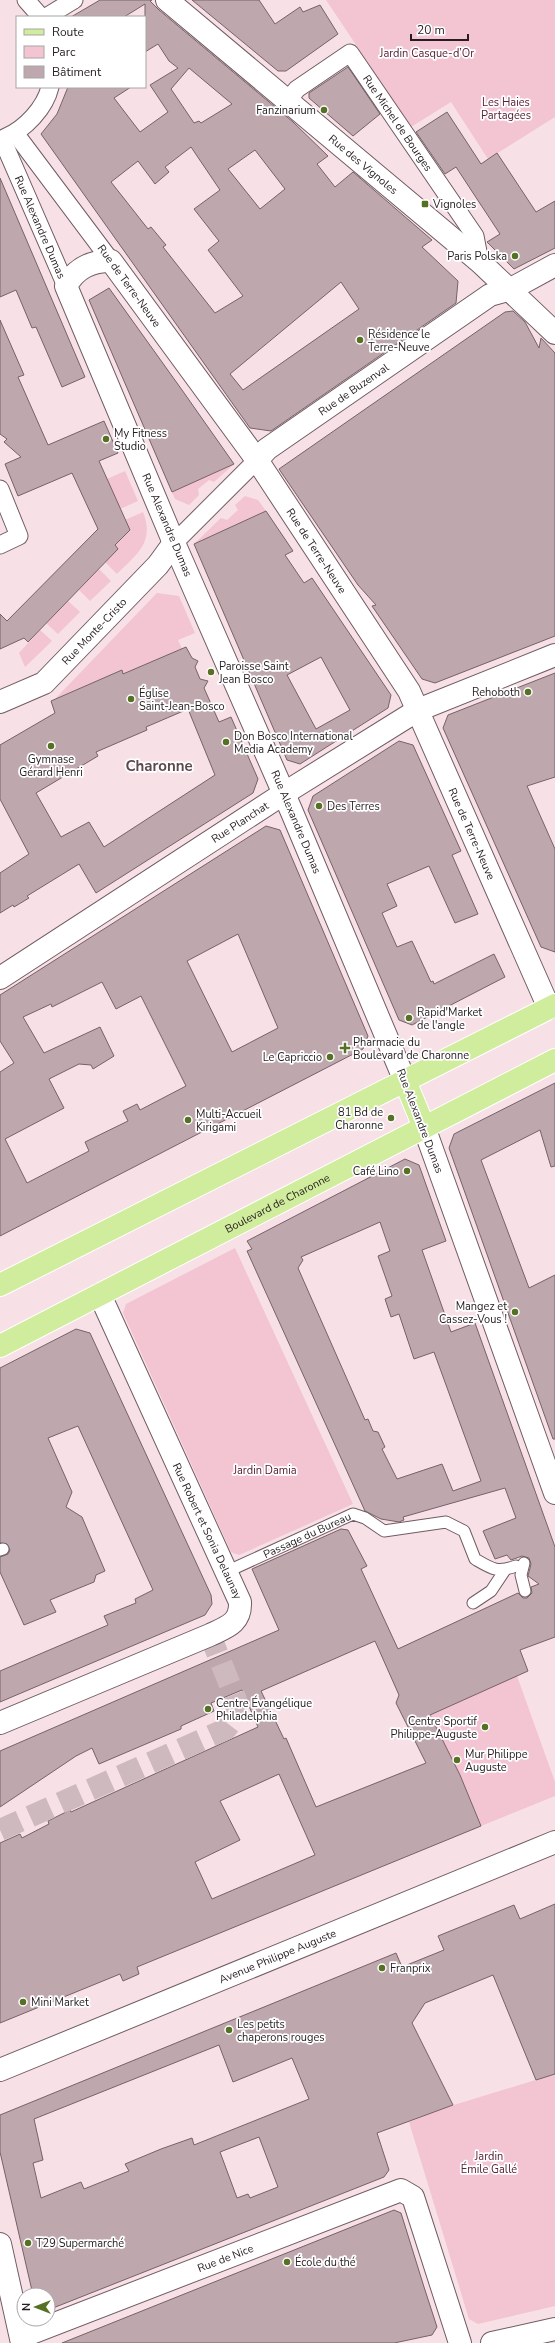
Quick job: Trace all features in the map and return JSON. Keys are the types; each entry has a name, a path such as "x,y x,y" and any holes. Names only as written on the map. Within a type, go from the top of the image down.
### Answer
{"main road":[{"path":"0,1286 552,1006"},
{"name":"Boulevard de Charonne","path":"0,1346 555,1060"},
{"name":"Rue Alexandre Dumas","path":"406,1081 424,1127"}],"street":[{"path":"26,0 40,16"},
{"path":"48,16 74,0"},
{"name":"Rue des Vignoles","path":"168,0 480,262 511,289 555,333"},
{"name":"Rue Michel de Bourges","path":"288,100 297,89 350,53 475,236 480,262"},
{"path":"6,137 39,110 50,88"},
{"name":"Rue de Terre-Neuve","path":"6,137 111,261 257,460 409,691 552,1006"},
{"name":"Rue Alexandre Dumas","path":"6,137 66,286 174,543 406,1081"},
{"path":"66,286 73,275 82,268 98,262 111,261"},
{"name":"Rue de Buzenval","path":"174,543 267,449 490,295 511,289 555,266"},
{"path":"0,489 19,536 0,545"},
{"name":"Rue Monte-Cristo","path":"0,702 44,683 158,565 174,543"},
{"name":"Rue Planchat","path":"0,978 283,794 418,710 555,655"},
{"name":"Rue Alexandre Dumas","path":"424,1127 555,1493"},
{"name":"Rue Robert et Sonia Delaunay","path":"0,1723 235,1622 241,1610 240,1602 100,1295"},
{"name":"Avenue Philippe Auguste","path":"0,2070 555,1842"},
{"name":"Rue de Nice","path":"22,2340 401,2190 413,2197 460,2343"},
{"path":"0,2244 22,2340"},
{"path":"492,2343 555,2329"}],"lane":[{"name":"Passage du Bureau","path":"226,1572 353,1514 365,1518 384,1531 446,1522 464,1531 475,1560 494,1570 505,1570"},
{"path":"473,1603 491,1591 505,1570 520,1565 525,1591"}],"green space":[{"name":"Jardin Casque-d’Or","path":"326,0 555,0 555,117 488,159 451,102 411,127"},
{"path":"234,464 214,482 209,480 198,489 199,495 189,505 175,499 172,492"},
{"path":"125,471 138,501 120,509 107,479"},
{"path":"245,496 258,500 266,511 194,544 221,518 227,520 238,510 235,505"},
{"path":"143,512 147,532 145,540 137,554 117,574 105,562 118,549 115,545 125,520"},
{"path":"99,569 111,581 90,601 79,590"},
{"path":"157,593 179,596 195,633 178,640 182,649 123,674 121,671 55,699"},
{"path":"68,601 80,612 58,634 46,623"},
{"path":"40,630 52,641 25,667 19,653"},
{"name":"Jardin Damia","path":"235,1248 353,1504 239,1555 231,1552 123,1313 126,1304"},
{"name":"Centre Sportif Philippe-Auguste","path":"492,1606 555,1782 555,1796 481,1826 460,1775 397,1649"},
{"name":"Jardin Émile Gallé","path":"555,2074 555,2306 478,2324 469,2319 409,2122 444,2108"}],"building":[{"path":"100,0 152,0 150,1 159,10 293,122 328,156 317,164 335,187 353,172 432,240 422,247 458,281 456,303 271,431 250,428 41,134 57,114 68,88 129,88 114,98 140,132 168,112 150,85 178,68 169,61 158,44 146,51 145,4 126,16 73,16","holes":["189,68 232,104 201,123 199,121 194,123 171,89","191,147 220,190 194,209 219,241 208,250 243,296 215,313 163,247 166,245 151,227 148,229 111,182 138,161 155,184 169,172 165,167","255,150 285,189 260,209 228,169","341,282 359,309 243,390 230,374"]},
{"path":"192,0 259,0 275,24 300,7 303,12 320,5 338,34 286,71 278,71"},
{"path":"348,67 380,114 353,136 309,98 309,93"},
{"path":"447,112 481,164 497,153 536,212 555,201 555,248 514,269 487,242 500,234 456,167 445,174 416,132"},
{"path":"0,178 85,377 62,387 36,327 32,328 16,290 0,297"},
{"path":"109,288 234,464 172,492 89,300"},
{"path":"513,311 525,322 539,348 541,338 555,353 555,636 435,683 422,679 372,606 376,605 358,585 279,469 505,312"},
{"path":"0,320 24,375 18,377 48,445 104,421 118,453 99,461 130,530 115,545 118,549 28,642 24,638 0,649 0,614 7,621 98,529 72,473 18,496 5,464 21,457 4,442 7,439 0,434"},
{"path":"266,511 293,551 285,555 304,583 312,578 391,695 388,708 300,764 287,760 194,544","holes":["321,657 350,710 316,729 287,675"]},
{"path":"186,647 192,658 198,661 195,667 200,679 208,681 204,688 219,722 231,717 258,779 253,793 96,893 79,864 27,896 29,898 0,913 0,873 29,854 0,799 0,745 55,713 51,701 122,670 123,674","holes":["188,709 215,775 104,847 89,822 61,837 36,793 98,756 96,752 147,730 146,727"]},
{"path":"555,673 555,777 527,786 555,849 555,952 541,947 443,728 448,715"},
{"path":"399,741 413,745 461,851 452,855 478,914 455,923 429,866 387,884 397,906 382,913 397,947 412,941 431,982 433,981 434,984 494,954 505,977 412,1025 399,1020 308,810 313,796"},
{"path":"266,826 280,830 368,1036 363,1049 0,1236 0,1072 14,1063 0,1041 0,995","holes":["238,934 278,1028 232,1052 187,961","102,982 116,1009 141,996 186,1086 140,1110 137,1104 123,1111 128,1121 85,1142 89,1151 27,1183 5,1139 64,1108 49,1079 79,1064 91,1065 93,1069 114,1056 100,1027 44,1053 23,1017 51,1004 52,1007"]},
{"path":"555,1083 555,1166 551,1167 540,1130 481,1160 529,1288 555,1275 555,1439 553,1439 449,1148 454,1134"},
{"path":"405,1159 419,1165 446,1241 422,1250 451,1332 475,1323 555,1547 555,1637 520,1650 528,1671 430,1715 460,1775 481,1826 137,1967 139,1974 123,1981 120,1974 0,2023 0,1843 20,1834 22,1838 49,1824 48,1821 70,1810 71,1812 258,1727 242,1690 211,1703 214,1711 181,1726 181,1729 99,1764 92,1748 76,1756 0,1807 0,1751 279,1630 252,1569 341,1529 348,1530 367,1566 361,1569 398,1649 518,1593 523,1598 527,1598 532,1593 531,1587 539,1584 528,1576 531,1564 529,1558 522,1556 511,1560 507,1555 495,1559 483,1531 516,1518 505,1488 403,1517 404,1520 399,1522 381,1519 365,1511 247,1251 252,1249 247,1241","holes":["380,1222 390,1251 378,1256 392,1296 385,1299 391,1317 399,1314 414,1359 434,1352 481,1481 453,1491 442,1464 397,1479 382,1449 385,1447 378,1432 373,1431 368,1419 365,1420 298,1268 303,1260 301,1257","375,1641 399,1695 396,1703 426,1763 316,1807 286,1738 284,1739 261,1691","279,1774 315,1855 212,1899 195,1862 240,1840 220,1801"]},
{"path":"76,1329 90,1333 211,1595 212,1604 205,1615 0,1702 0,1671 108,1625 104,1616 136,1603 135,1599 153,1590 78,1426 48,1438 72,1492 66,1507 82,1517 105,1571 96,1575 94,1582 50,1600 56,1612 24,1625 0,1572 0,1557 8,1554 10,1550 7,1544 0,1543 0,1368"},
{"path":"555,1904 555,2074 536,2080 493,1975 425,2003 412,2023 453,2105 377,2133 389,2170 384,2177 56,2307 56,2287 31,2287 0,2152 0,2115 396,1953 402,1967 444,1950 438,1936 514,1905 520,1919","holes":["219,2045 233,2082 292,2058 309,2099 194,2145 192,2138 161,2149 125,2164 129,2171 84,2189 81,2182 41,2198 33,2163 43,2160 34,2119","259,2137 278,2187 250,2198 248,2194 237,2198 220,2152"]},
{"path":"394,2210 401,2213 437,2327 432,2335 394,2343 62,2343"}],"tunnel":[{"path":"0,1830 226,1729 236,1716 236,1700 210,1635"}],"place":[{"name":"Fanzinarium","path":"324,110"},
{"name":"Vignoles","path":"425,204"},
{"name":"Paris Polska","path":"515,256"},
{"name":"Résidence le Terre-Neuve","path":"360,340"},
{"name":"My Fitness Studio","path":"106,439"},
{"name":"Paroisse Saint Jean Bosco","path":"211,672"},
{"name":"Rehoboth","path":"528,692"},
{"name":"Église Saint-Jean-Bosco","path":"131,699"},
{"name":"Don Bosco International Media Academy","path":"226,742"},
{"name":"Gymnase Gérard Henri","path":"51,746"},
{"name":"Des Terres","path":"319,806"},
{"name":"Rapid'Market de l'angle","path":"409,1018"},
{"name":"Pharmacie du Boulevard de Charonne","path":"345,1048"},
{"name":"Le Capriccio","path":"330,1057"},
{"name":"81 Bd de Charonne","path":"391,1118"},
{"name":"Multi-Accueil Kirigami","path":"188,1120"},
{"name":"Café Lino","path":"407,1171"},
{"name":"Mangez et Cassez-Vous !","path":"515,1312"},
{"name":"Centre Évangélique Philadelphia","path":"208,1709"},
{"name":"Centre Sportif Philippe-Auguste","path":"485,1727"},
{"name":"Mur Philippe Auguste","path":"457,1760"},
{"name":"Franprix","path":"382,1968"},
{"name":"Mini Market","path":"23,2002"},
{"name":"Les petits chaperons rouges","path":"229,2030"},
{"name":"T29 Supermarché","path":"28,2243"},
{"name":"École du thé","path":"287,2262"}],"district":[{"name":"Charonne","path":"159,766"}],"park label":[{"name":"Les Haies Partagées","path":"506,108"}]}
